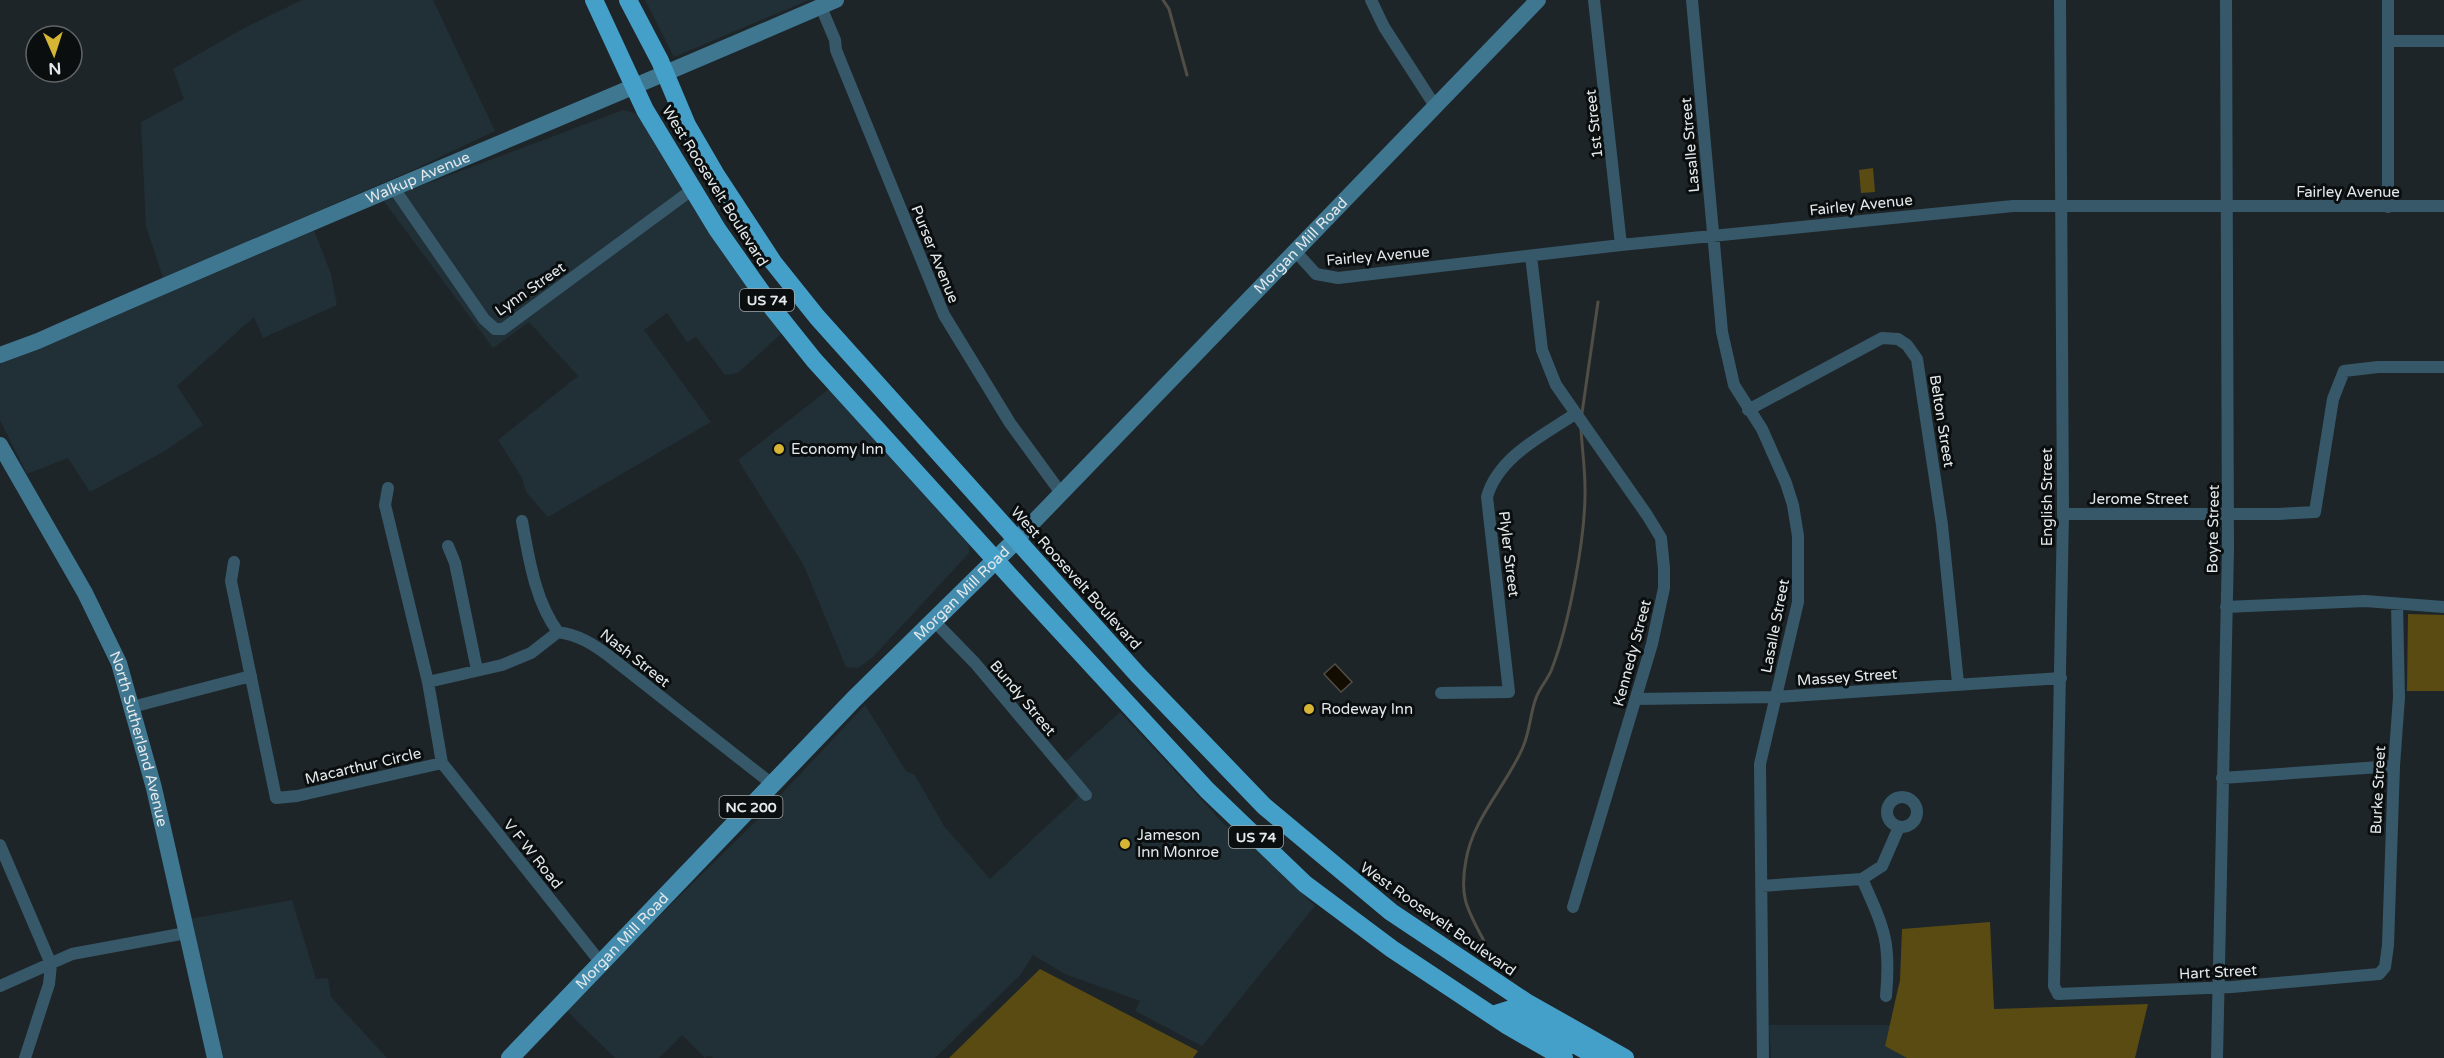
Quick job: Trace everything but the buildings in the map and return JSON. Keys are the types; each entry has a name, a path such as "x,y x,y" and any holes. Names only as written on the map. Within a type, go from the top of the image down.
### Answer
{"highway":[{"name":"West Roosevelt Boulevard","path":"594,0 645,110 717,229 814,360 995,560 1207,790 1305,884 1392,950 1492,1015 1564,1058"},
{"name":"West Roosevelt Boulevard","path":"628,0 666,74 687,125 734,206 773,262 817,317 1138,675 1264,806 1345,876 1391,912 1516,996 1625,1058"},
{"path":"1492,1015 1511,1009 1599,1058"}],"main road":[{"name":"Morgan Mill Road","path":"510,1058 772,784 1017,539"}],"street":[{"path":"1371,0 1384,27 1435,106"},
{"name":"Morgan Mill Road","path":"1017,539 1538,0"},
{"name":"1st Street","path":"1594,0 1621,245"},
{"name":"Lasalle Street","path":"1692,0 1727,364 1734,385 1762,429 1786,483 1793,505 1798,536 1798,602 1760,764 1763,1058"},
{"name":"English Street","path":"2058,994 2054,986 2054,906 2063,513 2060,0"},
{"name":"Boyte Street","path":"2217,1058 2228,514 2226,0"},
{"path":"2388,0 2388,207"},
{"name":"Walkup Avenue","path":"0,355 38,341 393,187 635,88 829,3"},
{"name":"Purser Avenue","path":"829,3 836,50 944,315 1010,423 1061,493"},
{"path":"2388,41 2444,41"},
{"name":"Lynn Street","path":"393,187 484,319 495,329 503,329 693,189"},
{"name":"Fairley Avenue","path":"1295,251 1309,268 1326,278 1621,245 2013,206 2444,206"},
{"name":"Kennedy Street","path":"1531,256 1545,361 1556,385 1629,488 1661,538 1664,588 1652,644 1573,907"},
{"name":"Belton Street","path":"1748,410 1882,338 1898,339 1907,345 1917,359 1926,406 1958,683"},
{"name":"Jerome Street","path":"2063,513 2315,512 2333,399 2344,371 2378,367 2444,368"},
{"name":"Plyler Street","path":"1441,693 1509,692 1487,497 1491,483 1508,462 1575,414"},
{"name":"North Sutherland Avenue","path":"0,445 108,639 132,707 215,1058"},
{"name":"Macarthur Circle","path":"234,562 231,581 276,798 297,796 442,764 428,682 385,505 388,488"},
{"path":"428,682 502,665 531,653 558,632 545,610 531,568 522,522"},
{"path":"448,546 455,563 477,670"},
{"path":"2226,608 2328,601 2444,607"},
{"name":"Burke Street","path":"2379,974 2385,967 2388,945 2394,766 2399,697 2397,604"},
{"name":"Bundy Street","path":"934,622 975,663 1086,795"},
{"name":"Nash Street","path":"558,632 588,640 772,784"},
{"path":"132,707 251,676"},
{"name":"Massey Street","path":"1636,699 1776,697 1958,683 2061,678"},
{"name":"V F W Road","path":"442,764 601,963"},
{"path":"2222,778 2394,766"},
{"path":"1761,886 1862,879 1882,866 1899,827"},
{"path":"0,845 51,964 49,984 25,1058"},
{"path":"1862,879 1884,930 1888,950 1886,996"},
{"path":"0,986 72,954 186,933"},
{"name":"Hart Street","path":"2058,994 2219,987 2379,974"}],"shaded area":[{"path":"302,0 433,0 495,131 413,170 163,278 146,226 141,122 184,99 173,69 246,27"},
{"path":"645,0 809,0 674,57"},
{"path":"623,110 642,115 783,332 738,373 725,375 696,337 687,342 667,313 644,330 711,422 548,517 526,492 522,478 498,440 578,376 529,322 493,348 383,200"},
{"path":"1873,168 1875,192 1861,193 1859,170"},
{"path":"314,230 331,274 337,305 263,338 254,317 177,386 203,425 163,452 90,492 68,458 27,474 0,420 0,359"},
{"path":"829,389 969,545 969,553 873,657 858,668 846,667 803,564 738,460"},
{"path":"2408,614 2444,615 2444,691 2407,691"},
{"path":"1335,664 1352,682 1341,692 1324,674"},
{"path":"865,705 906,771 915,775 944,826 990,879 1078,797 1057,769 1120,712 1224,824 1262,855 1315,906 1202,1046 1135,1011 1140,1001 1065,974 1033,955 1021,974 935,1058 713,1058 709,1055 705,1058 682,1035 659,1058 615,1058 565,1009 758,819"},
{"path":"292,900 316,979 328,978 331,997 387,1058 222,1058 190,919"},
{"path":"1990,922 1994,1009 2148,1004 2135,1058 1907,1058 1885,1046 1900,980 1902,929"},
{"path":"1040,969 1198,1051 1193,1058 949,1058"},
{"path":"1769,1025 1890,1025 1885,1045 1907,1058 1771,1058"}],"waterway":[{"path":"1163,0 1169,9 1187,75"},
{"path":"1582,413 1598,302"},
{"path":"1484,941 1466,902 1463,884 1466,860 1483,816 1523,747 1536,698 1551,671 1564,630 1579,555 1585,508 1581,429"}],"place":[{"name":"Economy Inn","path":"779,449"},
{"name":"Rodeway Inn","path":"1309,709"},
{"name":"Jameson Inn Monroe","path":"1125,844"}]}
